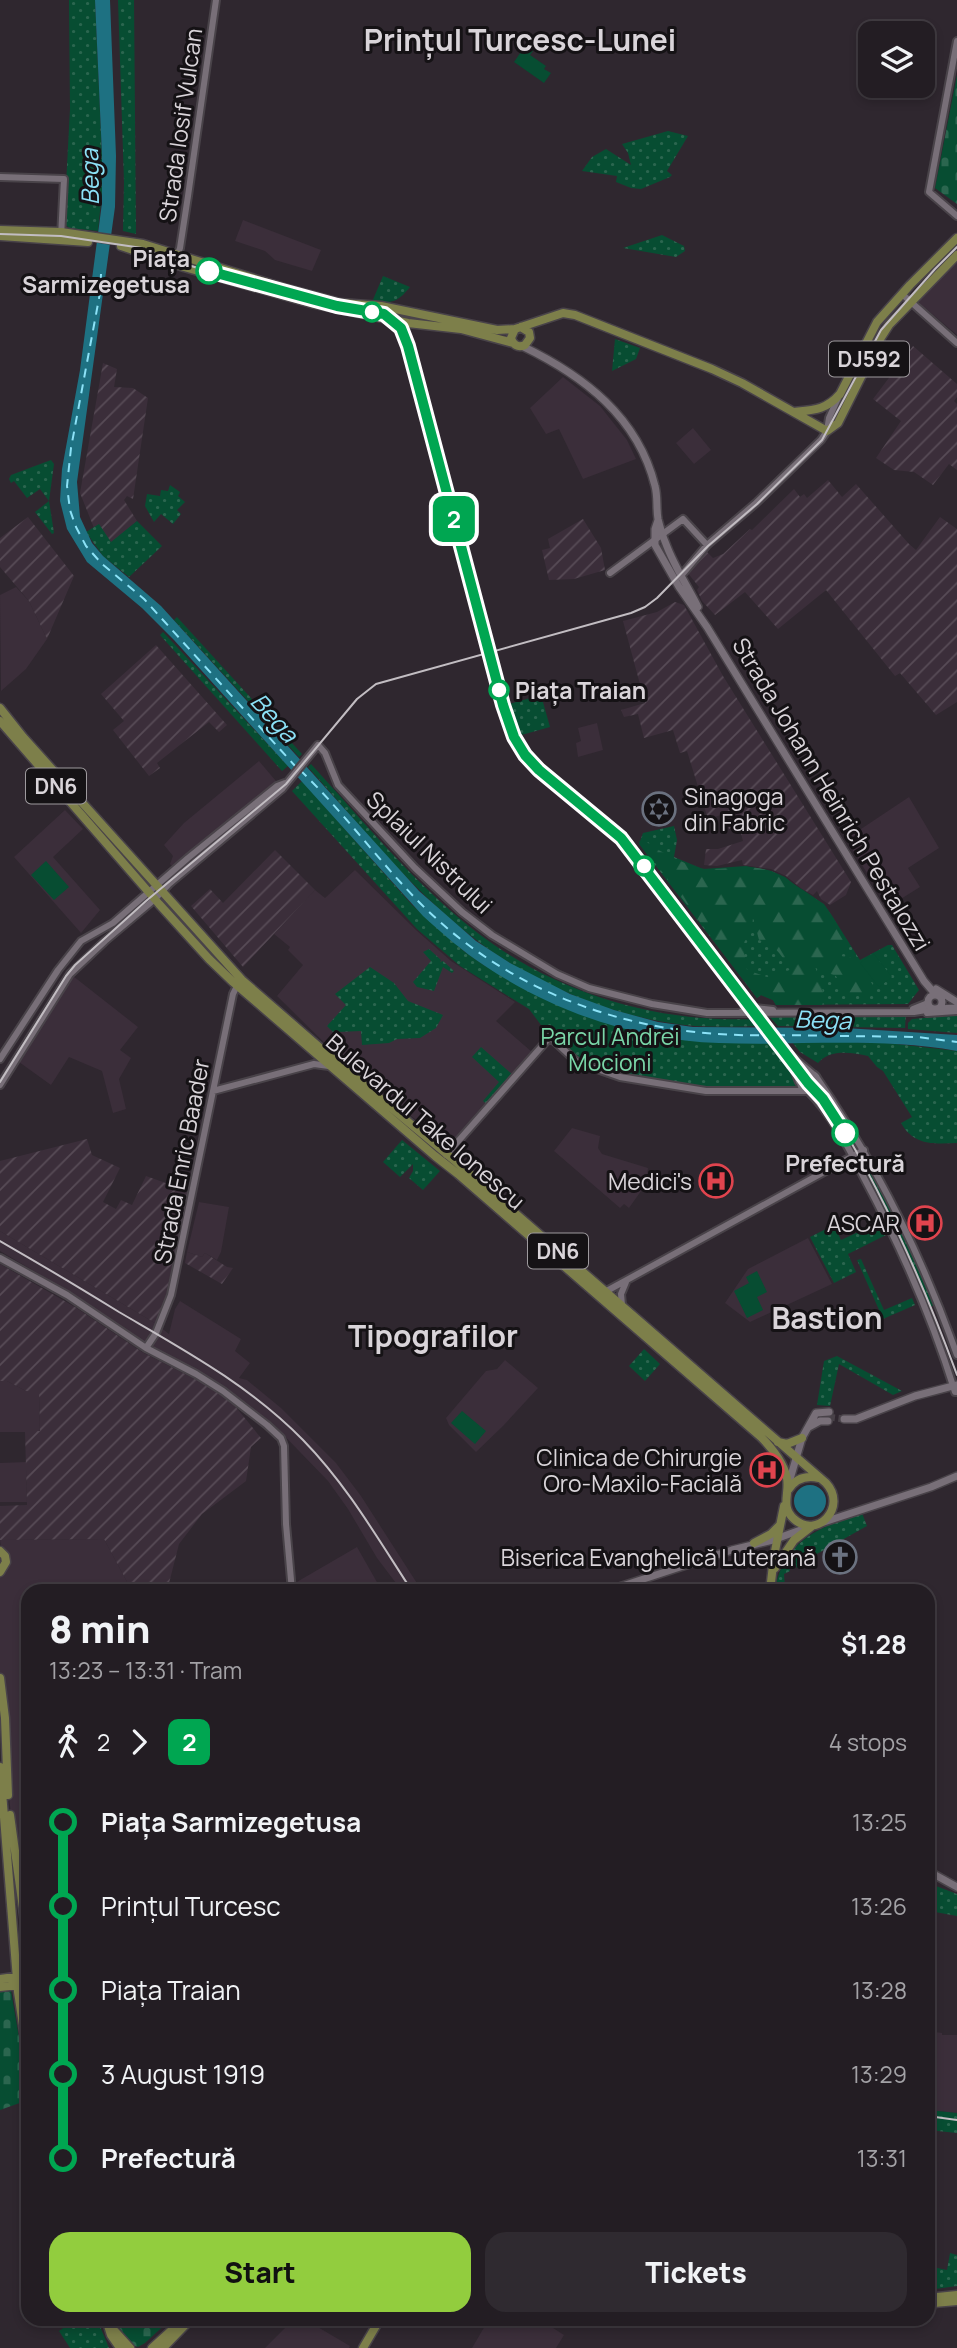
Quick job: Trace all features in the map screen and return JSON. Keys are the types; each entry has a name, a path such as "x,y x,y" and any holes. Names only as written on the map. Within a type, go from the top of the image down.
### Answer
{"main road":[{"path":"0,230 125,244 340,303 403,310 498,330 518,328 563,313 575,315 712,369 827,431"},
{"path":"0,236 61,236"},
{"name":"DJ592","path":"794,412 825,407 839,394 877,322 957,239"},
{"name":"DJ592","path":"827,431 838,423 884,332 957,255"},
{"path":"176,259 311,303 408,323 461,329 537,353 587,383 621,417 636,438 657,492 659,520 655,539"},
{"path":"518,345 527,343 537,322"},
{"path":"518,328 527,330 537,353"},
{"path":"518,328 511,335 518,345"},
{"name":"Strada Johann Heinrich Pestalozzi","path":"659,520 666,545 707,627"},
{"name":"Strada Johann Heinrich Pestalozzi","path":"655,539 654,545 676,583 707,627 924,981 939,998"},
{"name":"DN6","path":"0,708 155,892"},
{"name":"DN6","path":"0,721 155,892"},
{"name":"Bulevardul Take Ionescu","path":"155,892 209,959 334,1060 602,1294 773,1449 786,1476 786,1496"},
{"path":"924,981 957,1007"},
{"name":"Strada Johann Heinrich Pestalozzi","path":"924,981 931,1005"},
{"name":"Bulevardul Take Ionescu","path":"239,983 332,1068 444,1158"},
{"path":"939,998 957,1007"},
{"path":"931,1005 941,1006 939,998"},
{"path":"931,1005 939,998"},
{"path":"931,1005 957,1007"},
{"name":"Bulevardul Take Ionescu","path":"602,1294 625,1310 796,1457"},
{"path":"844,1419 872,1413 915,1396 956,1389"},
{"path":"776,1440 787,1444 803,1434 816,1422 828,1416 820,1416 811,1421 803,1434 786,1496"},
{"name":"DN6","path":"773,1574 794,1540 830,1515 834,1503 832,1491 824,1481 796,1457"},
{"path":"629,1584 932,1487 957,1476"},
{"path":"786,1496 792,1484 802,1478 814,1477 824,1481"},
{"name":"DN6","path":"771,1584 786,1496"},
{"name":"DN6","path":"786,1496 787,1510 793,1519 805,1525 818,1524"},
{"path":"758,1543 775,1531 782,1519"},
{"path":"758,1543 772,1548 774,1556"},
{"path":"0,1551 6,1562 0,1572"},
{"path":"0,1678 5,1718 8,1805 21,1895"},
{"path":"0,1767 21,2004"},
{"path":"937,1877 957,1881"},
{"path":"937,1877 957,1888"},
{"path":"0,1979 21,1982"},
{"path":"0,1987 21,1979"},
{"path":"935,2300 957,2295"},
{"path":"935,2301 957,2301"},
{"path":"109,2326 113,2348"},
{"path":"109,2326 120,2348"},
{"path":"109,2326 130,2348"},
{"path":"152,2348 176,2326"},
{"path":"163,2348 184,2326"},
{"path":"363,2348 376,2326"}],"street":[{"name":"Strada Iosif Vulcan","path":"176,259 188,196 216,0"},
{"path":"957,41 929,192 957,216"},
{"path":"0,177 64,179 61,236"},
{"path":"902,294 957,343"},
{"path":"676,583 707,545 821,440 827,431 829,418 839,394"},
{"path":"610,573 683,519 707,545"},
{"path":"655,539 666,545"},
{"name":"Splaiul Nistrului","path":"155,892 282,789 318,745 325,753 338,785 415,868 462,912 514,950 589,988 652,1004 707,1013 912,1011 931,1005"},
{"path":"0,1059 74,948 86,937 109,926 155,892"},
{"path":"0,1085 70,974 155,892"},
{"name":"Strada Enric Baader","path":"146,1348 156,1333 171,1295 233,994 239,983"},
{"path":"912,1011 920,1013 957,1007"},
{"path":"757,1013 787,1052 815,1076 864,1150 911,1243 957,1355"},
{"path":"444,1158 550,1037 577,1062 620,1077 706,1091 792,1092 817,1087 815,1076"},
{"path":"787,1052 804,1089 827,1114 853,1156 908,1269 956,1389"},
{"path":"214,1088 314,1064 332,1068"},
{"path":"804,1089 800,1079 803,1075 815,1076"},
{"path":"602,1294 864,1150"},
{"path":"0,1258 67,1295 146,1348 189,1369 250,1410 281,1438 284,1446 286,1524 291,1584"},
{"path":"625,1310 621,1294 626,1282"}],"shaded area":[{"path":"243,220 321,250 312,271 275,260 265,251 235,241"},
{"path":"957,263 957,335 918,302"},
{"path":"913,346 957,384 957,397 954,401 957,404 957,470 949,464 933,485 914,472 894,470 876,458 901,421 873,399"},
{"path":"103,363 117,369 114,387 133,388 148,398 133,499 127,496 124,500 137,521 111,543 99,525 94,528 80,493"},
{"path":"563,377 600,406 627,440 636,459 583,479 559,429 546,434 530,408"},
{"path":"693,428 711,450 694,464 676,443"},
{"path":"828,480 842,497 856,484 916,550 940,517 957,529 957,702 936,715 900,673 895,676 826,590 778,629 745,592 715,615 702,601 697,590 699,587 687,572 707,552 713,558 723,554 794,489 800,497 804,494 807,498"},
{"path":"28,517 74,576 47,639 29,601 0,567 0,538"},
{"path":"583,519 601,548 605,570 574,579 549,580 542,550 550,548 548,539"},
{"path":"16,587 29,601 47,639 26,669 1,691 0,595"},
{"path":"675,602 684,605 723,676 851,882 846,895 830,905 821,899 817,891 813,895 771,869 743,865 742,860 717,866 704,865 706,849 718,849 743,841 739,826 729,829 724,814 708,819 687,751 680,753 673,730 644,738 638,714 624,717 621,710 645,703 623,621 657,612"},
{"path":"156,645 227,725 219,732 209,722 157,763 160,768 149,776 113,730 124,721 101,694"},
{"path":"597,723 603,750 578,757 576,743 581,741 578,728"},
{"path":"259,761 276,781 174,868 170,864 173,856 164,845 184,823"},
{"path":"909,797 939,848 908,868 920,887 888,907 846,839"},
{"path":"65,810 83,829 53,857 100,910 81,933 14,857"},
{"path":"275,850 315,890 243,967 191,906 210,889 223,903"},
{"path":"355,870 451,961 515,1002 496,1021 532,1052 451,1146 359,1077 277,996 303,965 288,950 290,947 274,934 315,890 325,898"},
{"path":"73,976 138,1027 120,1050 131,1058 119,1079 126,1109 113,1113 102,1071 69,1057 51,1085 19,1062"},
{"path":"572,1128 600,1136 598,1148 602,1154 648,1168 646,1184 629,1208 624,1204 620,1208 554,1151"},
{"path":"87,1139 92,1155 120,1168 103,1202 116,1209 121,1200 132,1205 146,1176 188,1191 166,1296 155,1323 0,1231 0,1161"},
{"path":"199,1202 229,1207 221,1252 217,1260 205,1253 202,1257 187,1252"},
{"path":"0,1231 155,1323 169,1334 175,1309 180,1301 241,1339 235,1351 250,1363 239,1378 247,1380 281,1408 336,1463 361,1496 418,1584 397,1584 328,1481 271,1422 214,1380 157,1352 0,1251"},
{"path":"808,1238 832,1284 750,1322 725,1303 748,1269"},
{"path":"187,1252 202,1257 205,1253 233,1268 222,1284 185,1263"},
{"path":"0,1264 75,1307 142,1352 226,1395 261,1438 251,1447 246,1481 202,1514 179,1544 169,1584 128,1584 104,1539 0,1540 0,1506 27,1505 25,1431 40,1431 39,1392 26,1391 7,1381 0,1381"},
{"path":"505,1360 538,1388 476,1452 449,1425 446,1418 486,1371 497,1369"},
{"path":"0,1381 7,1381 26,1391 39,1391 40,1432 0,1432"},
{"path":"26,1462 27,1502 0,1502 0,1463"},
{"path":"104,1539 128,1584 21,1584 19,1881 7,1781 0,1678 0,1571 4,1568 0,1540"},
{"path":"357,1547 378,1584 295,1584"},
{"path":"935,2032 957,2035 957,2113 935,2111"},
{"path":"287,2326 316,2326 350,2346 349,2348 265,2348"},
{"path":"485,2326 550,2326 564,2335 556,2348 472,2348"}],"green space":[{"path":"69,0 95,0 103,181 98,231 69,228 64,223 70,109"},
{"path":"118,0 134,0 136,234 123,231"},
{"path":"525,46 533,51 530,55 551,73 544,83 514,62"},
{"path":"957,75 957,204 935,188"},
{"path":"668,131 688,136 667,171 672,175 670,177 641,189 616,182 617,176 582,171 592,157 606,149 631,165 622,144"},
{"path":"662,235 684,246 685,251 676,257 623,248"},
{"path":"383,276 410,287 394,301 372,302"},
{"path":"615,339 640,348 636,359 612,371"},
{"path":"51,460 54,464 49,501 40,489 27,498 14,481 11,483 11,475"},
{"path":"170,485 180,492 178,496 185,502 177,510 181,514 173,524 161,514 154,522 145,506 147,494 160,496 161,490 168,491"},
{"path":"49,501 54,533 52,534 35,512"},
{"path":"137,521 162,546 129,577 103,556 86,532 99,524 111,542"},
{"path":"177,617 302,754 299,757 174,620"},
{"path":"163,632 288,766 282,771 160,635"},
{"path":"541,695 550,727 518,736 509,704"},
{"path":"311,764 391,853 434,895 479,934 509,955 542,973 609,1001 681,1016 754,1019 759,1026 695,1026 639,1017 557,988 506,961 458,926 413,883 308,767"},
{"name":"Parcul Andrei Mocioni","path":"302,781 412,905 485,966 607,1023 628,1029 689,1039 773,1043 792,1067 800,1085 798,1089 720,1092 661,1085 583,1065 550,1037 529,1009 460,966 417,929 292,791"},
{"path":"674,826 677,840 674,857 703,869 746,866 785,877 824,904 860,960 892,945 919,990 908,1004 776,1005 773,1000 761,995 757,998 639,844 643,833"},
{"path":"639,841 647,842 692,866 706,869 763,869 790,882 825,906 849,943 839,956 850,957 874,987 869,994 851,996 842,988 836,976 823,971 825,966 814,963 825,998 822,1005 776,1005 773,1000 761,995 757,998","holes":["753,917 759,940 775,948 793,969 767,977 747,970 743,944 752,930"]},
{"path":"46,861 69,887 54,900 31,875"},
{"path":"429,949 440,962 443,961 454,971 452,973 443,967 434,991 417,987 413,982 431,961 423,952"},
{"path":"873,953 892,977 879,987 860,963"},
{"path":"370,967 394,983 408,1001 443,1015 436,1028 420,1038 397,1039 389,1043 362,1045 361,1031 337,1032 337,1036 327,1026 346,1005 335,994"},
{"path":"906,1013 905,1028 778,1026 768,1015"},
{"path":"957,1015 957,1033 908,1029 908,1023 912,1019"},
{"path":"792,1042 887,1043 957,1051 957,1143 925,1142 906,1131 901,1123 912,1117 883,1071 868,1056 834,1054 818,1063 800,1052"},
{"path":"481,1047 513,1075 488,1105 483,1101 499,1082 472,1057"},
{"path":"402,1140 440,1171 423,1190 409,1178 413,1164 400,1177 383,1162"},
{"path":"864,1152 937,1305 926,1307 854,1157"},
{"path":"880,1222 886,1235 848,1254 856,1272 834,1283 810,1237 834,1225 841,1240"},
{"path":"861,1259 884,1310 912,1298 915,1305 883,1319 857,1260"},
{"path":"757,1271 767,1292 757,1297 763,1310 747,1318 734,1291 749,1283 746,1277"},
{"path":"644,1349 660,1364 645,1381 629,1366"},
{"path":"837,1356 902,1391 893,1395 839,1364 830,1406 817,1405 824,1361"},
{"path":"462,1411 486,1431 475,1444 451,1423"},
{"path":"862,1513 867,1526 815,1555 807,1564 797,1568 795,1564 789,1566 790,1571 784,1574 785,1584 777,1584 786,1560 795,1548 805,1539 832,1524"},
{"path":"935,1886 957,1894 957,1916 935,1912"},
{"path":"11,1991 21,2049 21,2102 0,2110 0,1992"},
{"path":"935,2111 957,2113 957,2133 935,2131"},
{"path":"950,2253 957,2255 957,2286 935,2289 935,2267 947,2270"},
{"path":"66,2326 100,2326 109,2348 70,2348 59,2331"},
{"path":"118,2326 163,2326 145,2343 138,2347 132,2345"}],"water":[{"path":"95,0 110,0 116,156 115,207 77,482 80,517 92,543 103,556 161,606 419,891 476,941 510,963 570,994 658,1022 693,1027 845,1028 957,1035 957,1051 897,1044 749,1044 688,1041 627,1030 597,1021 538,997 511,982 468,954 423,916 174,640 142,608 87,562 67,529 60,501 62,469 80,370 102,203"},
{"path":"810,1485 821,1490 826,1501 821,1512 810,1517 799,1512 794,1501 799,1490"}],"ferry route":[{"path":"101,274 67,486 70,510 76,527 86,546 102,564 144,599 296,767"},
{"path":"300,770 418,901 454,934 494,963 536,986 580,1005 626,1019 674,1029 771,1035"},
{"path":"776,1035 918,1037 957,1042"}],"tunnel":[{"path":"828,1417 844,1419"}],"tram line":[{"path":"0,234 61,236 142,248 184,264 283,292 337,306 385,314 399,326 408,346 492,666 516,742 536,768 621,838 835,1115 871,1178 902,1242 957,1375"},
{"path":"0,1082 75,965 146,901 286,784 357,699 376,684 631,613 657,598 708,546 757,504 822,440 881,330 957,247"},
{"name":"2","path":"209,271 337,306 384,314 401,328 488,652 516,742 536,768 621,838 823,1099 845,1133"}],"railway":[{"path":"0,1241 168,1340 261,1402 303,1440 334,1475 407,1584"},
{"path":"935,2117 957,2120"}],"place":[{"name":"Piața Sarmizegetusa","path":"209,271"},
{"name":"Piața Traian","path":"499,690"},
{"name":"Sinagoga din Fabric","path":"659,809"},
{"name":"Prefectură","path":"845,1133"},
{"name":"Medici's","path":"716,1181"},
{"name":"ASCAR","path":"925,1223"},
{"name":"Clinica de Chirurgie Oro-Maxilo-Facială","path":"767,1470"},
{"name":"Biserica Evanghelică Luterană","path":"840,1557"}],"district":[{"name":"Prințul Turcesc-Lunei","path":"520,39"},
{"name":"Bastion","path":"827,1317"},
{"name":"Tipografilor","path":"433,1335"}],"water label":[{"name":"Bega","path":"89,177"},
{"name":"Bega","path":"275,717"},
{"name":"Bega","path":"823,1019"}]}
